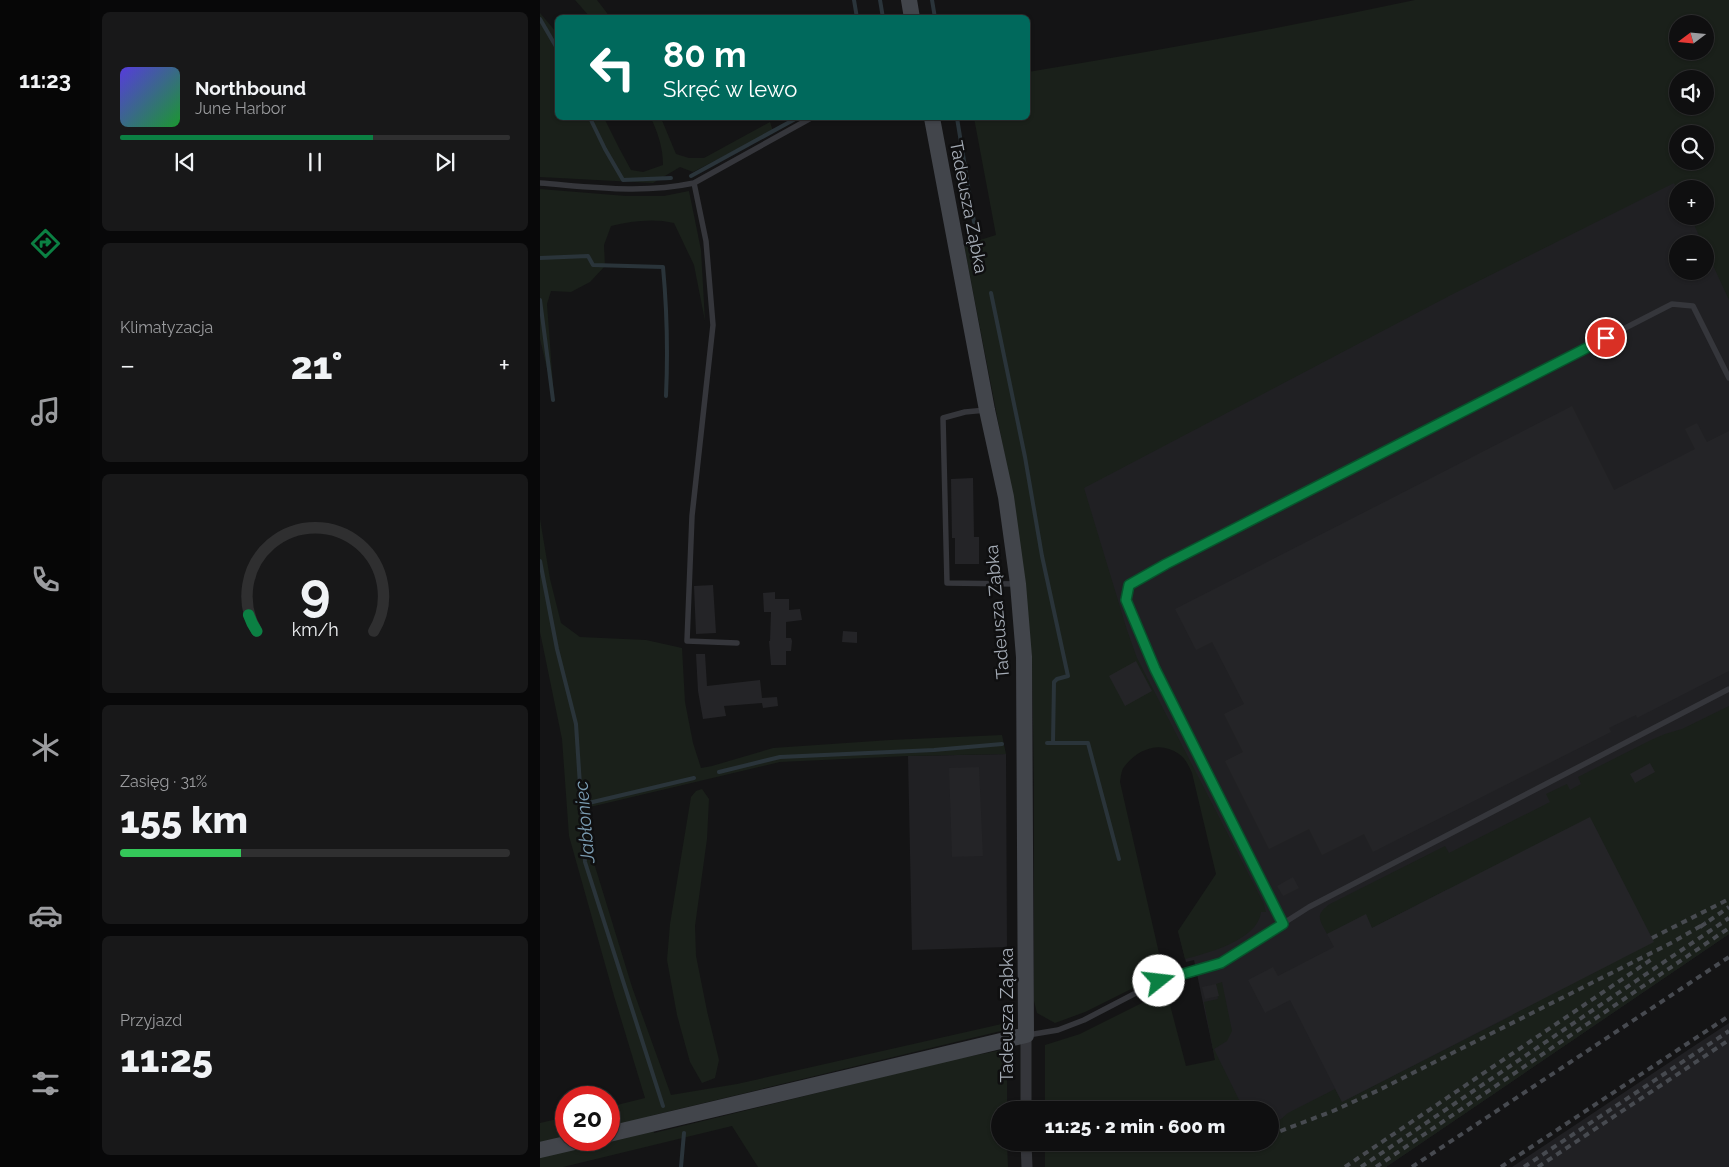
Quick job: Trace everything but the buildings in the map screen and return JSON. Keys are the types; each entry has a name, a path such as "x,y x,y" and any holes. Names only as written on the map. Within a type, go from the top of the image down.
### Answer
{"street":[{"path":"909,0 912,15"},
{"name":"Tadeusza Ząbka","path":"932,120 1006,497 1018,584 1024,657 1026,1101"},
{"path":"620,1131 1026,1035"},
{"path":"540,1150 555,1147"},
{"path":"1026,1151 1027,1167"}],"lane":[{"path":"540,183 636,190 670,188 694,182 807,120"},
{"path":"694,182 706,241 713,325 692,516 686,641 737,643"},
{"path":"1283,924 1155,669 1126,600 1129,585 1148,572 1672,304 1693,306 1729,378"},
{"path":"988,410 965,412 943,418 947,583 1018,584"},
{"path":"1026,1035 1067,1027 1159,981 1221,963 1309,907 1729,689"}],"shaded area":[{"path":"575,0 597,0 608,15 588,15"},
{"path":"1415,0 1729,0 1729,300 1714,268 1714,235 1699,235 1694,225 1714,225 1714,180 1669,180 1669,186 1451,295 1084,488 1137,658 1264,904 1266,912 1261,912 1258,922 1242,938 1218,949 1185,959 1178,931 1216,874 1192,773 1187,762 1179,754 1164,748 1157,747 1142,751 1135,755 1124,767 1120,782 1161,962 1159,969 1143,983 1085,1012 1055,1023 1037,1013 1034,1001 1032,662 1015,509 964,245 996,235 974,120 1030,120 1030,72 1125,56"},
{"path":"1729,5 1729,934 1386,1167 1279,1144 1279,1101 1200,1101 1215,1059 1194,960 1186,962 1178,931 1190,924 1236,854 1169,726 1112,738 996,236 1669,24 1669,60 1714,60 1714,15 1697,15"},
{"path":"540,13 555,31 555,120 605,120 631,170 643,172 663,165 660,141 652,120 662,120 676,154 689,158 704,158 770,122 773,131 693,172 680,167 653,183 540,177"},
{"path":"540,189 626,196 664,196 689,191 701,250 705,321 694,265 674,223 642,221 611,226 604,245 605,266 590,282 571,292 551,291 547,304 554,398 540,339"},
{"path":"540,519 550,579 561,623 580,637 646,640 682,648 685,702 693,743 701,768 773,748 1002,735 1006,754 780,762 590,807 594,863 632,987 671,1095 737,1084 1006,1023 1005,1030 650,1116 654,1133 951,1060 1007,1049 1007,1101 991,1101 991,1151 1007,1151 1008,1167 758,1167 732,1126 563,1167 540,1167 540,1123 555,1120 555,1151 620,1151 620,1104 645,1098 569,836 562,739 540,632"},
{"path":"1729,706 1729,934 1386,1167 1045,1167 1045,1151 1279,1151 1279,1120 1288,1113 1335,1089 1342,1102 1513,1015 1448,889 1372,928 1365,915 1327,934 1320,918 1322,911 1330,904 1445,846 1449,853 1550,802 1546,794 1567,784 1570,790 1581,784 1578,777 1651,740 1682,729"},
{"path":"1006,754 1007,947 912,950 908,756"},
{"path":"702,789 709,799 707,839 695,926 696,956 719,1060 715,1078 702,1083 690,1062 677,1015 667,960 670,924 691,797 696,791"},
{"path":"1222,982 1232,1031 1227,1041 1214,1049 1240,1101 1045,1101 1045,1045 1080,1034 1166,991 1186,1066 1215,1060 1204,1002 1218,999 1216,984"},
{"path":"1729,1023 1729,1167 1512,1167 1694,1046"}],"waterway":[{"path":"854,0 856,15"},
{"path":"880,0 882,15"},
{"path":"932,0 934,15"},
{"path":"540,19 555,45"},
{"path":"591,120 623,180 671,178"},
{"path":"691,176 793,120"},
{"path":"957,120 974,222"},
{"path":"540,258 588,256 593,265 663,267 667,331 666,396"},
{"path":"991,293 1025,457 1042,556 1068,676 1057,679 1054,682 1053,743"},
{"path":"540,300 553,400"},
{"name":"Jabłoniec","path":"540,561 557,649 576,724 585,862 663,1106"},
{"path":"1047,743 1088,743 1119,859"},
{"path":"719,772 780,757 934,750 1002,744"},
{"path":"580,805 694,778"},
{"name":"Jabłoniec","path":"681,1167 684,1133"}],"railway":[{"path":"1652,938 1729,899"},
{"path":"1700,927 1729,907"},
{"path":"1361,1167 1729,918"},
{"path":"1279,1132 1333,1111 1379,1090 1673,942 1706,923"},
{"path":"1376,1167 1729,928"},
{"path":"1412,1167 1729,957"},
{"path":"1345,1167 1652,959"},
{"path":"1501,1167 1729,1016"},
{"path":"1524,1167 1729,1031"},
{"path":"1538,1167 1729,1040"}],"route":[{"path":"1159,981 1221,963 1283,924 1155,669 1126,600 1129,585 1148,572 1606,338"}]}
